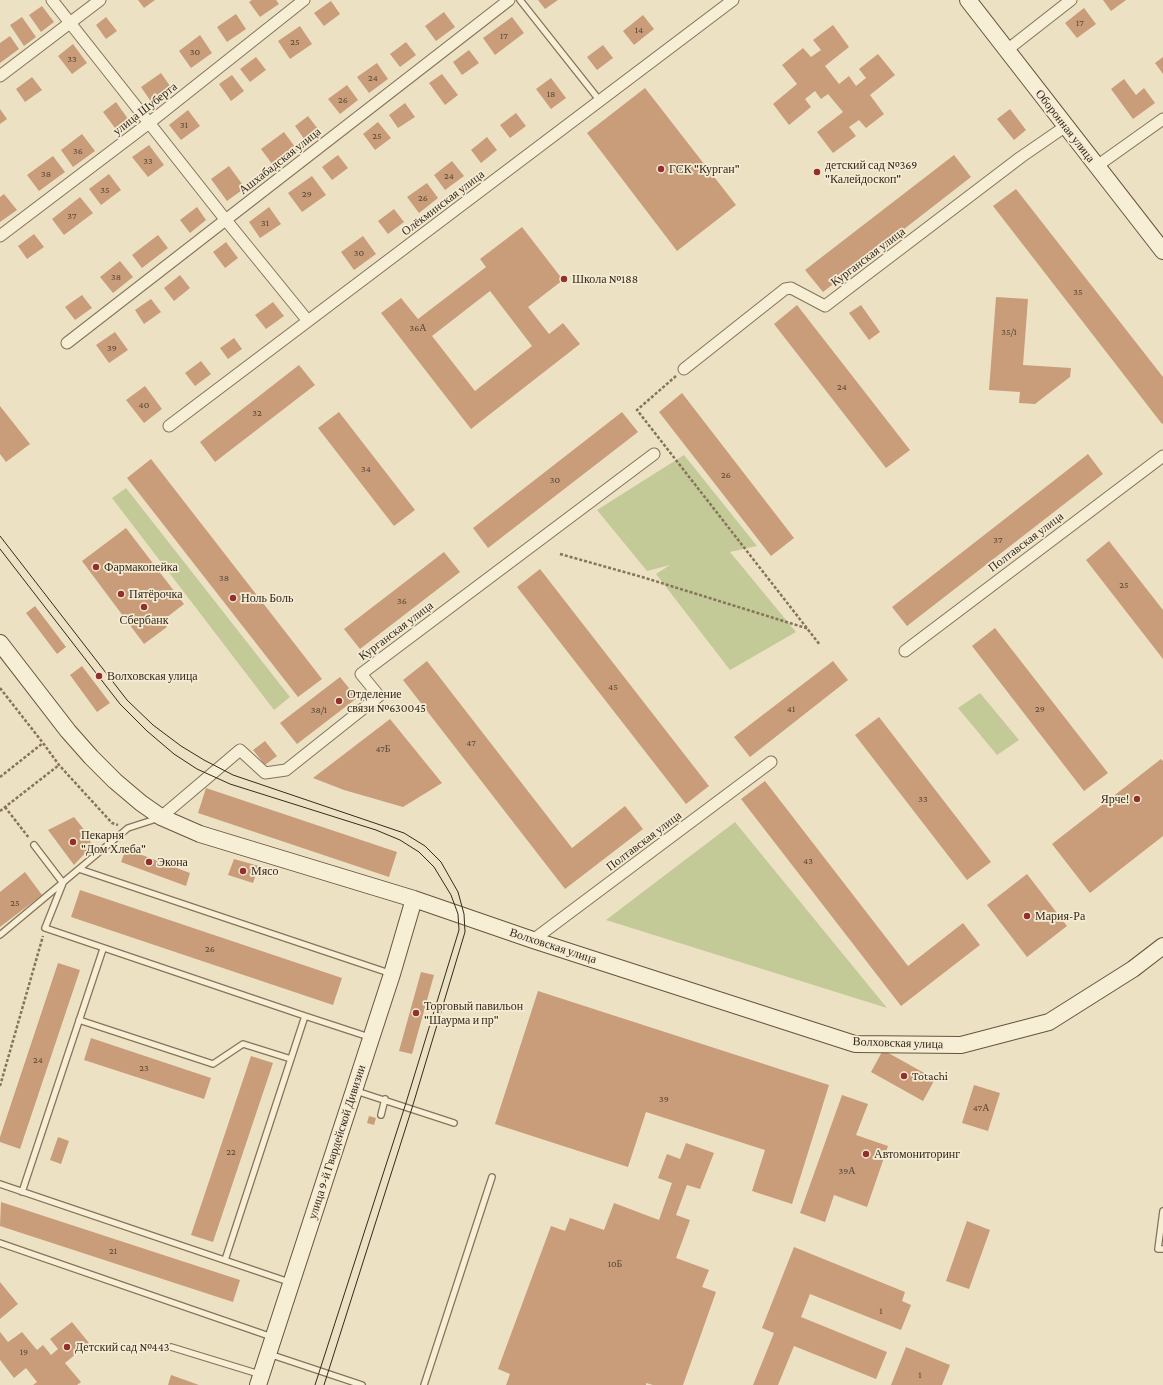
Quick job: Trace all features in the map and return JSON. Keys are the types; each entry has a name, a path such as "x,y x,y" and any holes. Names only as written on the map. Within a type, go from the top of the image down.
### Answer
{"main road":[{"name":"Оборонная улица","path":"968,0 1163,252"},
{"name":"Волховская улица","path":"0,643 90,757 120,786 161,817 200,834 414,899 532,940 855,1044 962,1045 1049,1022 1133,969 1163,946"},
{"name":"улица 9-й Гвардейской Дивизии","path":"260,1380 392,974 414,899"}],"street":[{"path":"52,0 225,219 308,321"},
{"path":"0,76 100,0"},
{"name":"улица Шуберта","path":"0,236 149,123 304,0"},
{"name":"Ашхабадская улица","path":"67,343 225,219 510,0"},
{"name":"Олёкминская улица","path":"169,426 733,0"},
{"path":"1007,50 1071,0"},
{"path":"1097,166 1163,118"},
{"name":"Курганская улица","path":"684,369 785,288 791,288 825,306 1021,157 1066,126"},
{"name":"Курганская улица","path":"161,817 240,750 266,773 286,770 379,696 361,674 654,454"},
{"name":"Полтавская улица","path":"905,651 1163,456"},
{"name":"Полтавская улица","path":"532,940 771,762"}],"lane":[{"path":"520,0 600,101"},
{"path":"0,935 128,828 161,817"},
{"path":"34,845 63,883"},
{"path":"79,869 392,974"},
{"path":"63,883 45,928 103,949 371,1038"},
{"path":"22,1192 103,949"},
{"path":"225,1260 305,1016"},
{"path":"79,1020 212,1064 243,1044 291,1059"},
{"path":"354,1090 454,1123"},
{"path":"381,1115 385,1100"},
{"path":"424,1385 492,1177"},
{"path":"0,1184 292,1282"},
{"path":"1163,1211 1158,1249 1163,1250"},
{"path":"0,1243 274,1337"},
{"path":"171,1347 260,1380"},
{"path":"268,1353 362,1385"}],"path":[{"path":"684,369 636,410 820,644"},
{"path":"560,554 642,577 810,630"},
{"path":"0,688 59,765 112,823 128,828"},
{"path":"0,776 43,743"},
{"path":"0,811 59,765"},
{"path":"5,807 34,845"},
{"path":"0,1086 45,928"}],"green space":[{"path":"684,455 757,546 730,552 796,632 730,670 656,574 670,565 647,571 597,510"},
{"path":"126,488 290,697 274,710 112,498"},
{"path":"980,693 1019,740 997,755 958,708"},
{"path":"735,822 887,1008 606,920"}],"building":[{"path":"138,0 155,0 144,8"},
{"path":"252,0 276,0 279,4 260,17 249,2"},
{"path":"538,0 558,0 545,9"},
{"path":"1103,0 1126,0 1111,11"},
{"path":"331,1 340,14 324,26 314,13"},
{"path":"42,6 54,22 41,32 29,15"},
{"path":"1084,8 1096,24 1077,38 1065,23"},
{"path":"444,12 455,27 436,41 425,26"},
{"path":"236,14 246,29 227,42 217,27"},
{"path":"643,15 654,29 634,45 623,31"},
{"path":"22,17 36,37 24,46 10,25"},
{"path":"106,17 117,31 106,39 96,25"},
{"path":"512,17 524,33 495,55 483,38"},
{"path":"833,25 849,47 825,66 839,84 849,76 856,86 866,78 859,69 878,54 895,75 870,95 884,114 866,128 859,120 849,127 856,136 833,153 817,132 843,112 828,94 821,99 815,91 805,99 811,107 789,125 773,104 797,84 782,65 803,48 811,57 821,50 813,40"},
{"path":"300,26 312,44 290,59 278,41"},
{"path":"200,35 212,53 191,68 179,51"},
{"path":"10,36 19,49 0,63 0,43"},
{"path":"406,42 416,55 400,67 390,54"},
{"path":"73,44 87,63 72,74 58,56"},
{"path":"603,45 613,58 597,70 587,57"},
{"path":"469,50 479,63 462,75 453,62"},
{"path":"256,57 266,70 250,82 240,69"},
{"path":"1163,57 1163,74 1155,63"},
{"path":"377,63 388,79 369,93 357,77"},
{"path":"161,73 172,89 152,103 141,87"},
{"path":"442,74 458,95 445,105 429,83"},
{"path":"232,75 244,91 231,101 219,84"},
{"path":"32,77 42,90 25,102 16,89"},
{"path":"551,78 566,98 551,109 536,89"},
{"path":"1124,79 1136,95 1144,88 1155,103 1133,119 1111,89"},
{"path":"347,85 358,100 340,114 328,99"},
{"name":"ГСК \"Курган\"","path":"645,88 736,205 677,251 587,133"},
{"path":"116,102 128,119 115,128 103,112"},
{"path":"405,103 415,117 398,128 389,115"},
{"path":"0,109 7,119 0,124"},
{"path":"1010,109 1026,130 1014,140 997,119"},
{"path":"188,110 200,126 181,140 169,125"},
{"path":"516,113 526,126 510,138 500,125"},
{"path":"308,116 321,133 307,143 295,126"},
{"path":"378,122 391,138 375,150 363,134"},
{"path":"284,132 298,151 275,168 261,149"},
{"path":"82,134 95,151 73,167 61,150"},
{"path":"487,137 497,150 481,163 471,150"},
{"path":"149,145 164,165 148,177 132,157"},
{"path":"338,155 348,168 332,180 322,167"},
{"path":"954,155 971,177 823,292 805,270"},
{"path":"53,156 65,172 39,191 27,175"},
{"path":"452,161 464,176 445,190 434,175"},
{"path":"229,166 245,188 227,201 211,179"},
{"path":"109,174 121,190 101,205 89,189"},
{"path":"312,176 326,195 302,212 288,193"},
{"path":"427,183 438,198 419,213 407,197"},
{"path":"1016,189 1163,377 1162,424 993,206"},
{"path":"4,194 17,210 0,222 0,197"},
{"path":"80,197 93,213 64,235 52,219"},
{"path":"197,207 206,220 190,233 180,220"},
{"path":"269,207 281,224 260,238 249,222"},
{"path":"394,209 404,222 388,234 378,221"},
{"path":"522,227 563,280 528,307 549,334 563,323 580,344 471,429 381,313 401,298 418,319 486,267 480,259","holes":["490,291 532,346 475,391 432,336"]},
{"path":"34,234 44,247 27,259 18,246"},
{"path":"158,235 168,248 142,268 132,255"},
{"path":"363,236 376,254 354,270 341,252"},
{"path":"226,242 238,258 225,268 213,252"},
{"path":"120,261 133,277 113,293 100,277"},
{"path":"180,275 190,288 174,301 164,288"},
{"path":"82,295 92,308 75,320 65,307"},
{"path":"996,297 1028,299 1023,365 1071,368 1070,377 1035,404 1019,403 1020,392 989,390"},
{"path":"151,299 161,312 144,324 135,310"},
{"path":"273,302 284,316 266,329 255,315"},
{"path":"797,305 910,450 886,468 774,324"},
{"path":"861,305 880,332 869,340 849,313"},
{"path":"115,332 128,350 109,363 96,345"},
{"path":"234,338 242,349 228,359 220,348"},
{"path":"201,361 211,374 195,386 185,373"},
{"path":"299,365 315,385 215,462 200,442"},
{"path":"145,386 162,409 144,423 126,400"},
{"path":"682,393 794,538 771,556 659,412"},
{"path":"0,406 30,444 6,462 0,454"},
{"path":"339,412 415,510 394,526 318,428"},
{"path":"622,412 638,432 488,548 473,528"},
{"path":"1088,454 1103,474 907,626 892,607"},
{"path":"151,459 322,679 298,697 127,478"},
{"path":"126,528 184,604 162,621 167,627 144,644 82,561"},
{"path":"1109,541 1163,610 1163,659 1086,560"},
{"path":"444,552 460,572 360,649 344,629"},
{"path":"540,569 709,786 686,804 517,587"},
{"path":"35,606 66,647 57,654 26,613"},
{"path":"995,628 1108,773 1084,791 972,646"},
{"path":"427,661 572,848 625,806 643,829 565,889 403,680"},
{"path":"833,661 848,680 750,757 734,737"},
{"path":"82,666 110,703 97,712 70,675"},
{"path":"340,677 357,698 297,744 280,723"},
{"path":"879,717 991,862 967,880 855,735"},
{"path":"390,719 442,783 403,807 344,790 313,778"},
{"path":"265,741 277,756 265,765 253,750"},
{"name":"Ярче!","path":"1161,759 1163,761 1163,836 1090,893 1052,844"},
{"path":"765,781 908,966 963,923 980,945 901,1006 741,799"},
{"path":"206,788 397,852 389,877 198,813"},
{"name":"Пекарня \"Дом Хлеба\"","path":"74,817 90,837 91,847 74,865 48,830"},
{"path":"126,849 190,873 186,886 121,862"},
{"name":"Мясо","path":"234,859 259,866 253,883 228,875"},
{"path":"25,872 42,895 0,927 0,892"},
{"name":"Мария-Ра","path":"1027,874 1067,926 1027,957 987,905"},
{"path":"80,890 342,978 333,1005 71,917"},
{"path":"58,963 80,970 20,1149 0,1142 0,1137"},
{"name":"Торговый павильон \"Шаурма и пр\"","path":"421,972 434,975 412,1054 399,1051"},
{"path":"538,991 829,1085 792,1204 752,1191 765,1150 646,1112 628,1167 495,1124"},
{"path":"91,1038 211,1078 204,1099 84,1060"},
{"path":"883,1050 935,1079 923,1101 871,1072"},
{"path":"251,1056 273,1063 213,1242 191,1235"},
{"path":"974,1085 1000,1093 988,1131 962,1123"},
{"path":"842,1095 868,1104 856,1135 888,1146 867,1207 834,1195 825,1222 800,1213"},
{"path":"369,1116 376,1118 374,1125 367,1123"},
{"path":"58,1137 69,1141 61,1164 50,1160"},
{"path":"686,1143 714,1153 700,1189 687,1185 676,1215 690,1220 676,1258 709,1270 702,1287 716,1292 683,1385 653,1385 646,1383 646,1385 506,1385 510,1374 498,1369 551,1226 565,1231 570,1218 604,1230 614,1203 659,1220 672,1183 658,1178 667,1154 680,1159"},
{"path":"1,1202 240,1280 233,1302 0,1226"},
{"path":"967,1221 990,1230 969,1289 946,1281"},
{"path":"794,1247 905,1292 902,1301 911,1305 901,1330 810,1294 801,1317 887,1352 876,1379 794,1346 778,1385 753,1385 774,1333 762,1328"},
{"path":"0,1282 18,1304 0,1319"},
{"path":"72,1322 89,1343 65,1363 81,1382 77,1385 33,1385 37,1382 26,1368 14,1378 0,1360 0,1332 8,1342 22,1332 37,1350 43,1345 51,1355 58,1349 50,1339"},
{"path":"906,1347 950,1365 942,1385 891,1385"},
{"path":"171,1375 199,1385 168,1385"}],"tram line":[{"path":"0,536 127,700 153,725 181,746 233,775 404,833 425,846 441,862 458,892 464,914 465,932 412,1108 324,1385"},
{"path":"0,549 120,704 147,731 174,754 197,769 230,784 376,830 400,840 419,852 434,867 451,895 458,914 459,930 405,1106 315,1385"}],"place":[{"name":"ГСК \"Курган\"","path":"661,169"},
{"name":"детский сад №369 \"Калейдоскоп\"","path":"817,172"},
{"name":"Школа №188","path":"564,279"},
{"name":"Фармакопейка","path":"96,567"},
{"name":"Пятёрочка","path":"121,594"},
{"name":"Ноль Боль","path":"233,598"},
{"name":"Сбербанк","path":"144,607"},
{"name":"Волховская улица","path":"99,676"},
{"name":"Отделение связи №630045","path":"339,701"},
{"name":"Ярче!","path":"1137,799"},
{"name":"Пекарня \"Дом Хлеба\"","path":"73,842"},
{"name":"Экона","path":"149,862"},
{"name":"Мясо","path":"243,871"},
{"name":"Мария-Ра","path":"1027,916"},
{"name":"Торговый павильон \"Шаурма и пр\"","path":"416,1013"},
{"name":"Totachi","path":"904,1076"},
{"name":"Автомониторинг","path":"866,1154"},
{"name":"Детский сад №443","path":"67,1347"}]}
